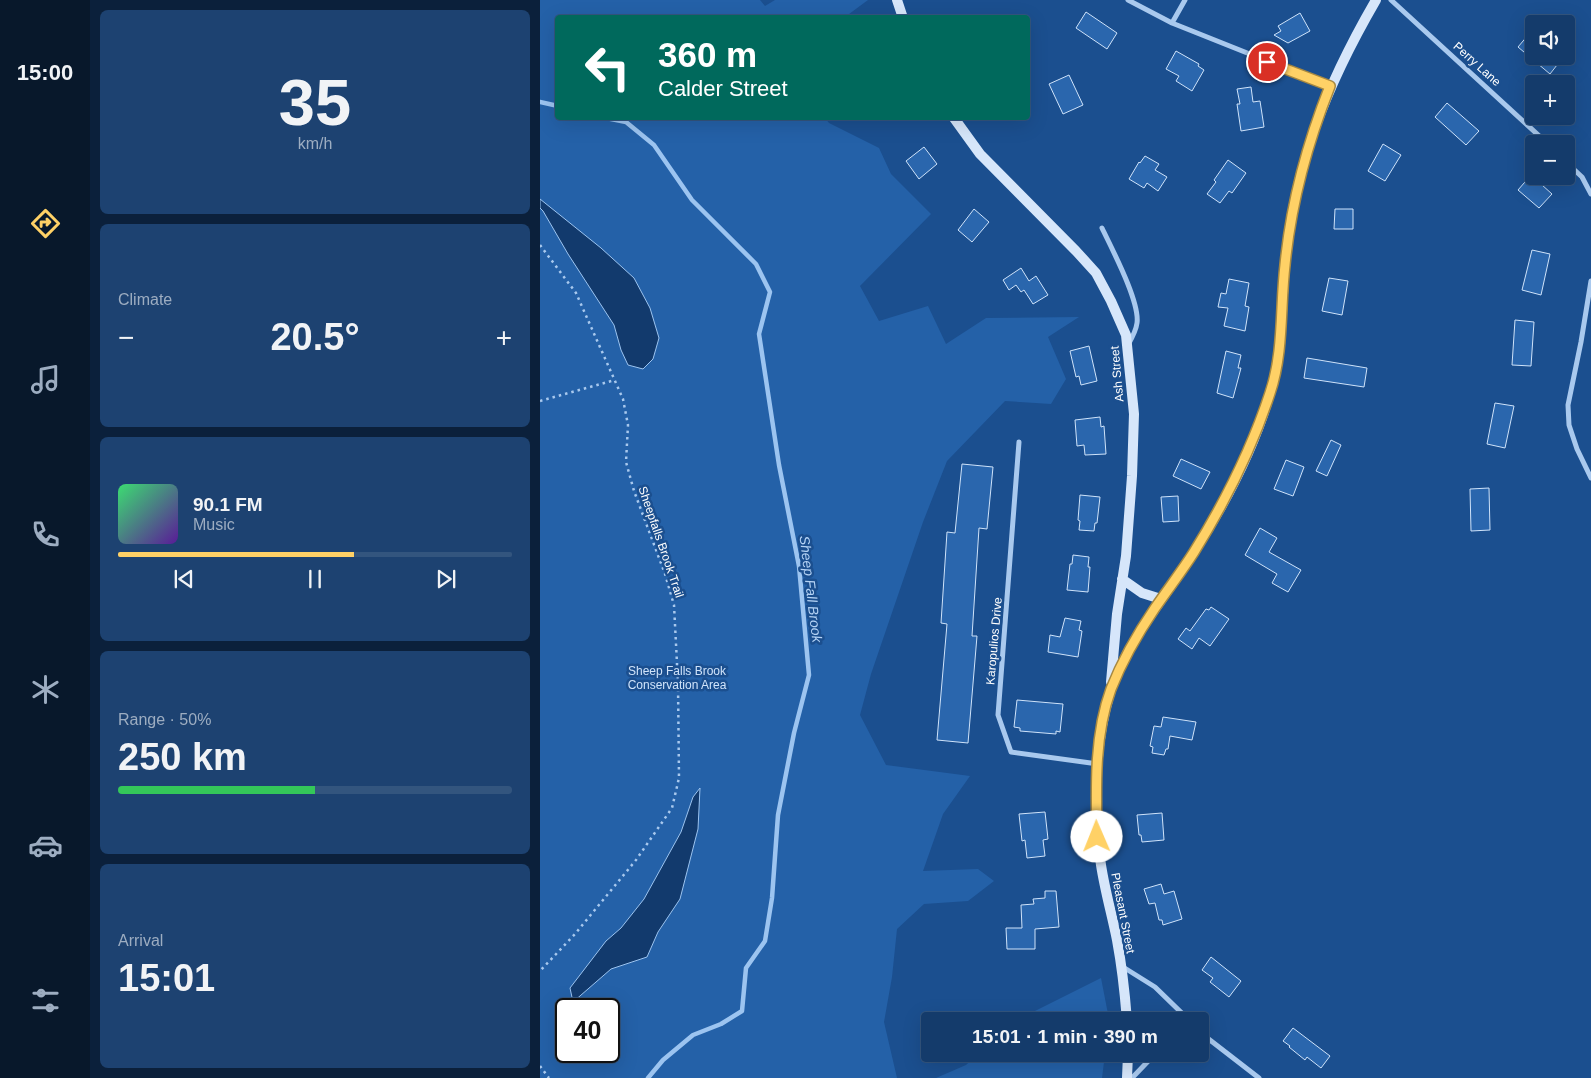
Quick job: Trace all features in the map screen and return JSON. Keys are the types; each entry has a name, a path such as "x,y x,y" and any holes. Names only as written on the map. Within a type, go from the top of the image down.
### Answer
{"street":[{"path":"897,0 902,15"},
{"path":"1128,0 1172,23 1330,86"},
{"path":"1172,23 1185,0"},
{"name":"Pleasant Street","path":"1126,1012 1118,943 1097,837 1098,764 1101,727 1111,691 1125,659 1160,600 1194,552 1230,488 1248,452 1263,415 1277,362 1285,265 1294,207 1306,153 1330,86 1352,41 1376,0"},
{"name":"Perry Lane","path":"1391,0 1538,135"},
{"name":"Ash Street","path":"955,120 980,154 1096,273 1126,335 1134,414 1132,476 1117,614 1111,691"},
{"path":"1575,170 1582,177 1591,194"},
{"path":"1102,228 1125,276 1133,301 1137,322 1132,338 1127,345"},
{"path":"1591,280 1568,405 1569,425 1577,450 1591,478"},
{"name":"Karopulios Drive","path":"1019,442 998,715 1011,752 1098,764"},
{"path":"1122,580 1142,593 1160,600"},
{"path":"1121,966 1155,987 1181,1012"},
{"path":"1209,1039 1259,1078"},
{"path":"1127,1078 1128,1062"},
{"path":"1132,1078 1147,1062"}],"path":[{"name":"Sheepfalls Brook Trail","path":"540,245 576,293 624,399 628,424 626,462 634,491 659,556 674,605 678,683 679,778 672,808 636,860 575,934 540,971"},
{"path":"540,401 615,380"},
{"path":"540,1066 549,1078"}],"green space":[{"name":"Sheep Falls Brook Conservation Area","path":"540,0 760,0 765,6 775,0 868,0 848,15 555,15 555,120 827,120 829,123 879,148 891,174 931,214 860,286 879,321 928,306 946,344 986,318 1079,317 1048,337 1066,379 1051,404 1005,401 947,461 923,522 871,674 860,715 886,765 970,776 943,814 923,871 978,869 994,881 968,901 924,904 897,929 892,977 884,1022 897,1078 540,1078"},
{"path":"1101,978 1108,1012 1033,1012"},
{"path":"969,1062 1104,1062 1102,1078 936,1078"}],"shaded area":[{"path":"540,199 601,248 634,278 650,308 659,338 653,359 643,369 628,365 621,350 614,325 540,208"},
{"path":"700,788 698,829 680,899 658,932 647,957 611,969 578,998 572,998 570,988 606,941 621,928 644,899 681,832 693,797"}],"building":[{"path":"1086,12 1117,33 1107,49 1076,28"},
{"path":"1300,13 1310,31 1288,43 1274,35 1281,31 1278,26"},
{"path":"1525,39 1525,53 1518,47"},
{"path":"1176,51 1199,64 1198,66 1204,70 1192,91 1176,81 1179,76 1166,69"},
{"path":"1539,65 1557,65 1550,74"},
{"path":"1069,75 1083,105 1063,114 1049,84"},
{"path":"1251,87 1253,102 1260,101 1264,127 1241,131 1237,104 1240,104 1237,89"},
{"path":"1447,103 1479,131 1466,145 1435,117"},
{"path":"1383,144 1401,155 1385,181 1368,171"},
{"path":"924,147 937,164 919,179 906,161"},
{"path":"1145,156 1159,164 1155,170 1167,177 1158,191 1147,183 1144,188 1129,179"},
{"path":"1228,160 1246,173 1232,193 1229,191 1220,203 1207,194"},
{"path":"1525,182 1525,185 1542,185 1552,194 1539,208 1518,190"},
{"path":"974,209 989,222 972,242 958,230"},
{"path":"1335,209 1353,209 1353,229 1334,229"},
{"path":"1532,250 1550,254 1541,295 1522,290"},
{"path":"1021,268 1029,281 1036,276 1048,295 1033,304 1024,290 1021,292 1016,285 1009,290 1003,280"},
{"path":"1329,278 1348,281 1342,315 1322,311"},
{"path":"1229,279 1249,283 1245,306 1249,307 1245,331 1224,326 1228,308 1218,307 1221,293 1226,294"},
{"path":"1515,320 1534,322 1531,366 1512,365"},
{"path":"1089,346 1097,381 1081,385 1079,376 1076,377 1070,351"},
{"path":"1226,351 1241,355 1238,368 1241,368 1233,398 1217,393"},
{"path":"1307,358 1367,368 1364,387 1304,378"},
{"path":"1495,403 1514,406 1505,448 1487,444"},
{"path":"1100,417 1101,427 1104,426 1106,454 1085,455 1084,445 1077,446 1075,420"},
{"path":"1331,440 1341,445 1327,476 1316,471"},
{"path":"1181,459 1210,472 1201,489 1173,476"},
{"path":"1286,460 1304,467 1293,496 1274,489"},
{"path":"962,464 993,467 987,529 979,528 972,636 977,636 968,743 937,740 947,624 941,623 947,532 955,533"},
{"path":"1489,488 1490,530 1471,531 1470,489"},
{"path":"1080,495 1100,497 1097,523 1095,523 1094,531 1079,530"},
{"path":"1178,496 1179,521 1163,522 1161,497"},
{"path":"1260,528 1277,538 1269,552 1301,570 1288,592 1272,583 1277,574 1245,555"},
{"path":"1073,555 1089,557 1088,592 1067,590"},
{"path":"1211,607 1229,619 1210,646 1199,638 1192,649 1178,639 1186,628 1190,631 1206,609 1209,610"},
{"path":"1065,618 1081,621 1079,630 1082,631 1078,657 1048,652 1050,635 1060,637"},
{"path":"1017,700 1063,704 1060,732 1056,731 1056,734 1020,731 1020,728 1014,727"},
{"path":"1163,717 1196,722 1192,740 1170,736 1168,749 1166,749 1164,755 1152,753 1153,747 1150,746 1154,726 1161,727"},
{"path":"1045,812 1048,839 1043,840 1045,856 1027,858 1025,840 1022,841 1019,814"},
{"path":"1162,813 1164,840 1142,842 1141,835 1139,835 1137,815"},
{"path":"1161,884 1164,894 1174,891 1182,919 1163,925 1162,920 1159,920 1155,903 1149,904 1144,889"},
{"path":"1045,891 1056,891 1059,927 1035,929 1035,949 1007,949 1006,928 1022,928 1021,905 1034,904 1033,899 1045,898"},
{"path":"1211,957 1241,981 1229,997 1210,982 1213,978 1202,970"},
{"path":"1293,1028 1330,1056 1321,1068 1307,1057 1305,1060 1283,1041"}],"waterway":[{"name":"Sheep Fall Brook","path":"540,102 555,105"},
{"name":"Sheep Fall Brook","path":"616,120 626,122 654,145 692,200 756,264 770,292 759,334 779,465 799,566 809,675 794,733 778,815 772,898 765,941 746,968 742,1011 721,1024 693,1035 663,1060 648,1078"}],"route":[{"path":"1097,837 1098,764 1101,727 1111,691 1125,659 1153,611 1194,552 1230,488 1260,424 1277,362 1285,265 1294,207 1306,153 1330,86 1267,62"}]}
